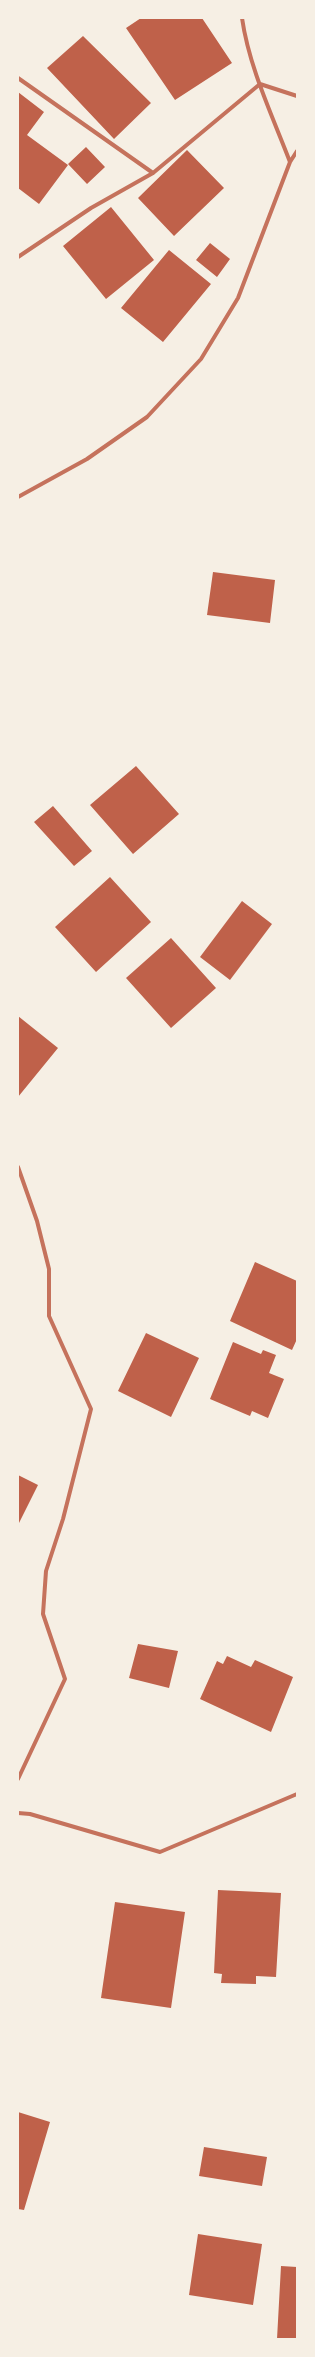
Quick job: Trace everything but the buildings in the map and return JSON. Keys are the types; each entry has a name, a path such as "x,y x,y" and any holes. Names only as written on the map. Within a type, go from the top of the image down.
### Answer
{"street":[{"path":"242,18 260,84 290,162"},
{"path":"18,78 153,174"},
{"path":"260,84 297,96"},
{"path":"18,257 90,208 153,174 260,84"},
{"path":"18,497 87,459 147,417 201,359 238,298 290,162 297,151"},
{"path":"18,1167 37,1221 49,1269 49,1316 91,1409 63,1519 46,1571 43,1614 65,1679 18,1779"},
{"path":"18,1813 30,1814 160,1852 297,1794"}]}
